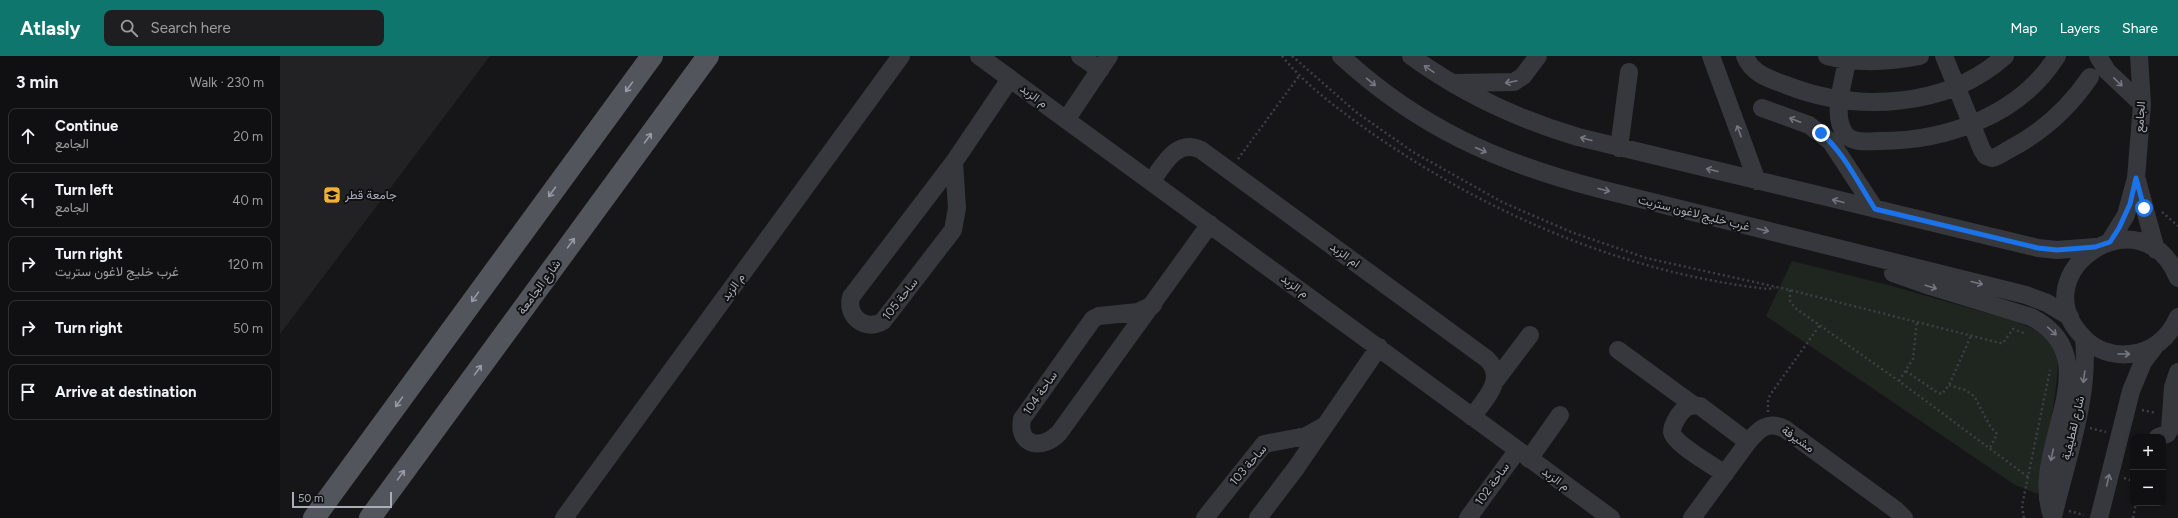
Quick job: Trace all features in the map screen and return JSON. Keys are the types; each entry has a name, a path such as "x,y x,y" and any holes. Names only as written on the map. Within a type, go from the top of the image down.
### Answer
{"main road":[{"path":"314,518 652,56"},
{"name":"شارع الجامعة","path":"370,518 708,56"}],"street":[{"name":"م الزبد","path":"564,518 901,56"},
{"name":"م الزبد","path":"979,56 1611,518"},
{"path":"1066,120 1104,63 1080,56"},
{"name":"غرب خليج لاغون ستريت","path":"1341,56 1374,85 1427,121 1456,138 1502,159 1552,176 1857,254 2026,295 2047,302 2070,317"},
{"path":"1411,56 1450,83 1485,102 1525,120 1619,148 2038,248 2057,250 2129,240 2138,242 2156,250 2176,273"},
{"path":"1450,83 1476,84 1514,82 1523,76 1538,56"},
{"path":"1711,56 1757,181"},
{"path":"1745,56 1754,69 1763,76 1798,90 1841,100 1893,100 1930,95 1956,88 1987,71 2005,56"},
{"path":"1827,56 1847,60 1880,62 1920,56"},
{"path":"1944,56 1984,154 1988,158 1995,158 2043,128 2068,105 2090,77"},
{"path":"1847,60 1841,100 1840,123 1845,134 1854,140 1907,140 1929,137 1972,124 2004,108 2017,99 2043,75 2057,56"},
{"path":"2098,56 2107,71 2142,104"},
{"name":"الجامع","path":"2070,317 2067,298 2069,279 2078,262 2103,244 2126,216 2136,178 2142,104 2139,56"},
{"path":"1619,148 1629,72"},
{"name":"ساحة 105","path":"954,162 957,208 953,230 884,321 878,325 865,325 854,316 850,309 851,297 954,162 1010,79"},
{"path":"1762,108 1809,125 1831,142 1875,209"},
{"name":"ام الزبد","path":"1151,182 1176,150 1188,146 1201,150 1487,359 1495,370 1496,380"},
{"name":"الجامع","path":"2136,178 2156,250"},
{"name":"ساحة 104","path":"1153,304 1138,312 1099,316 1093,319 1022,419 1021,427 1023,435 1028,441 1037,444 1045,443 1059,433 1153,304 1210,224"},
{"path":"1857,254 1877,266 1930,286 2031,317 2041,322 2057,336 2064,348 2068,371 2067,385 2048,473 2046,495 2054,515"},
{"path":"2070,317 2084,338 2100,349 2119,354 2138,353 2156,345"},
{"path":"2095,517 2123,440 2136,375 2156,345 2176,326"},
{"path":"1472,417 1496,380 1530,335"},
{"name":"شارع لقطيفية","path":"2054,515 2075,425 2086,366 2084,338"},
{"name":"ساحة 103","path":"1258,518 1326,424 1379,347"},
{"path":"1618,350 1692,404 1700,406 1748,442"},
{"path":"2166,434 2170,429 2173,387 2178,372"},
{"path":"1692,404 1684,408 1673,425 1672,433 1678,441 1725,474"},
{"name":"ساحة 102","path":"1468,518 1560,415"},
{"name":"ساحة 103","path":"1205,518 1264,444 1306,436 1326,424"},
{"name":"مشيرفة","path":"1692,518 1748,442 1758,431 1770,424 1777,425 1785,429 1896,510 1904,518"}],"path":[{"path":"1282,56 1299,76 1325,98 1393,147 1454,186 1503,211 1579,243 1632,260 1704,280 1768,289 1775,287"},
{"path":"1292,56 1326,88 1381,130 1453,176 1502,202 1571,232 1646,258 1790,290 1917,321 1970,336 2003,343 2013,329 2029,335"},
{"path":"1229,170 1299,76"},
{"path":"1790,290 1790,301 1795,308 1899,381 2028,477"},
{"path":"1899,381 1913,359 1917,321"},
{"path":"1770,424 1768,401 1770,395 1820,325"},
{"path":"1906,371 1939,394 1949,385 1970,336"},
{"path":"2024,518 2022,506 2051,367"},
{"path":"1949,385 1965,390 1974,396 1997,434 1990,448"},
{"path":"2075,425 2123,440"},
{"path":"2133,518 2135,506"},
{"path":"2054,515 2095,517"}],"shaded area":[{"name":"جامعة قطر","path":"280,56 490,56 280,334"},
{"path":"1792,261 1892,286 2011,320 2036,331 2047,339 2056,350 2058,360 2052,419 2038,494 2015,485 1766,316"}],"place":[{"name":"جامعة قطر","path":"332,195"}],"route":[{"path":"1821,133 1831,142 1844,160 1875,209 2004,241 2038,248 2057,250 2075,250 2095,247 2110,242 2126,216 2136,178 2144,208"}]}
